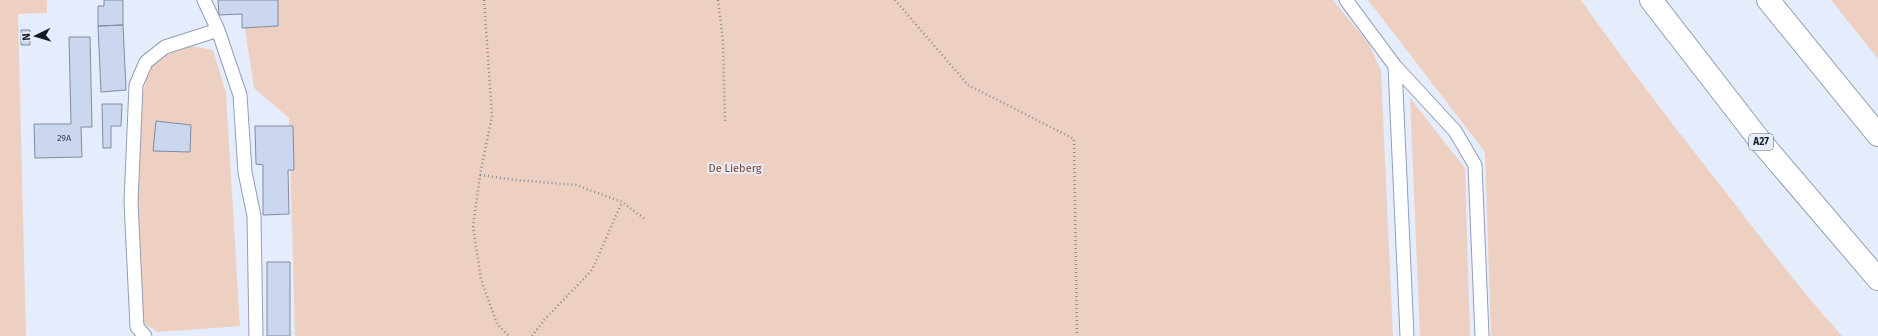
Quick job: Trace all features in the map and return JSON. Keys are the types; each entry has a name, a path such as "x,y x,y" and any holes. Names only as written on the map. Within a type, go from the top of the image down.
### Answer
{"highway":[{"name":"A27","path":"1651,0 1761,142 1878,279"},
{"path":"1768,0 1878,134"}],"lane":[{"path":"204,0 218,30 240,95 245,172 254,216 256,336"},
{"path":"1346,0 1395,66 1455,131 1475,165 1482,336"},
{"path":"145,336 137,327 131,202 136,85 146,62 164,47 218,30"},
{"path":"1395,66 1407,336"}],"path":[{"path":"484,0 492,116 480,175 473,227 481,279 497,324 509,336"},
{"path":"718,0 723,41 725,123"},
{"path":"895,0 968,85 1074,139 1077,336"},
{"path":"480,175 516,180 576,185 622,202 645,219"},
{"path":"532,336 545,319 592,270 622,202"}],"green space":[{"path":"0,0 47,0 47,13 18,14 26,336 0,336"},
{"name":"De Lieberg","path":"239,0 1333,0 1369,44 1381,71 1393,336 295,336 289,118 254,88 243,16"},
{"path":"1368,0 1581,0 1655,101 1758,234 1799,286 1842,336 1491,336 1485,152"},
{"path":"1831,0 1878,0 1878,59"},
{"path":"191,46 213,50 226,93 240,326 158,332 143,323 134,178 139,117 148,66 172,53"},
{"path":"1410,98 1465,168 1470,336 1420,336"}],"building":[{"path":"104,0 123,0 123,25 98,26 98,6 104,6"},
{"path":"218,0 278,0 278,26 242,28 242,14 219,15"},
{"path":"123,25 126,90 101,92 98,26"},
{"path":"21,30 30,30 30,45 21,45"},
{"path":"69,37 90,37 92,127 81,127 82,157 35,158 34,124 71,124"},
{"path":"102,104 122,104 121,126 111,126 111,148 103,148"},
{"path":"156,121 191,125 190,152 153,151"},
{"path":"255,126 293,126 294,170 288,170 289,214 263,215 263,165 256,164"},
{"path":"267,262 290,262 290,336 267,336"}]}
